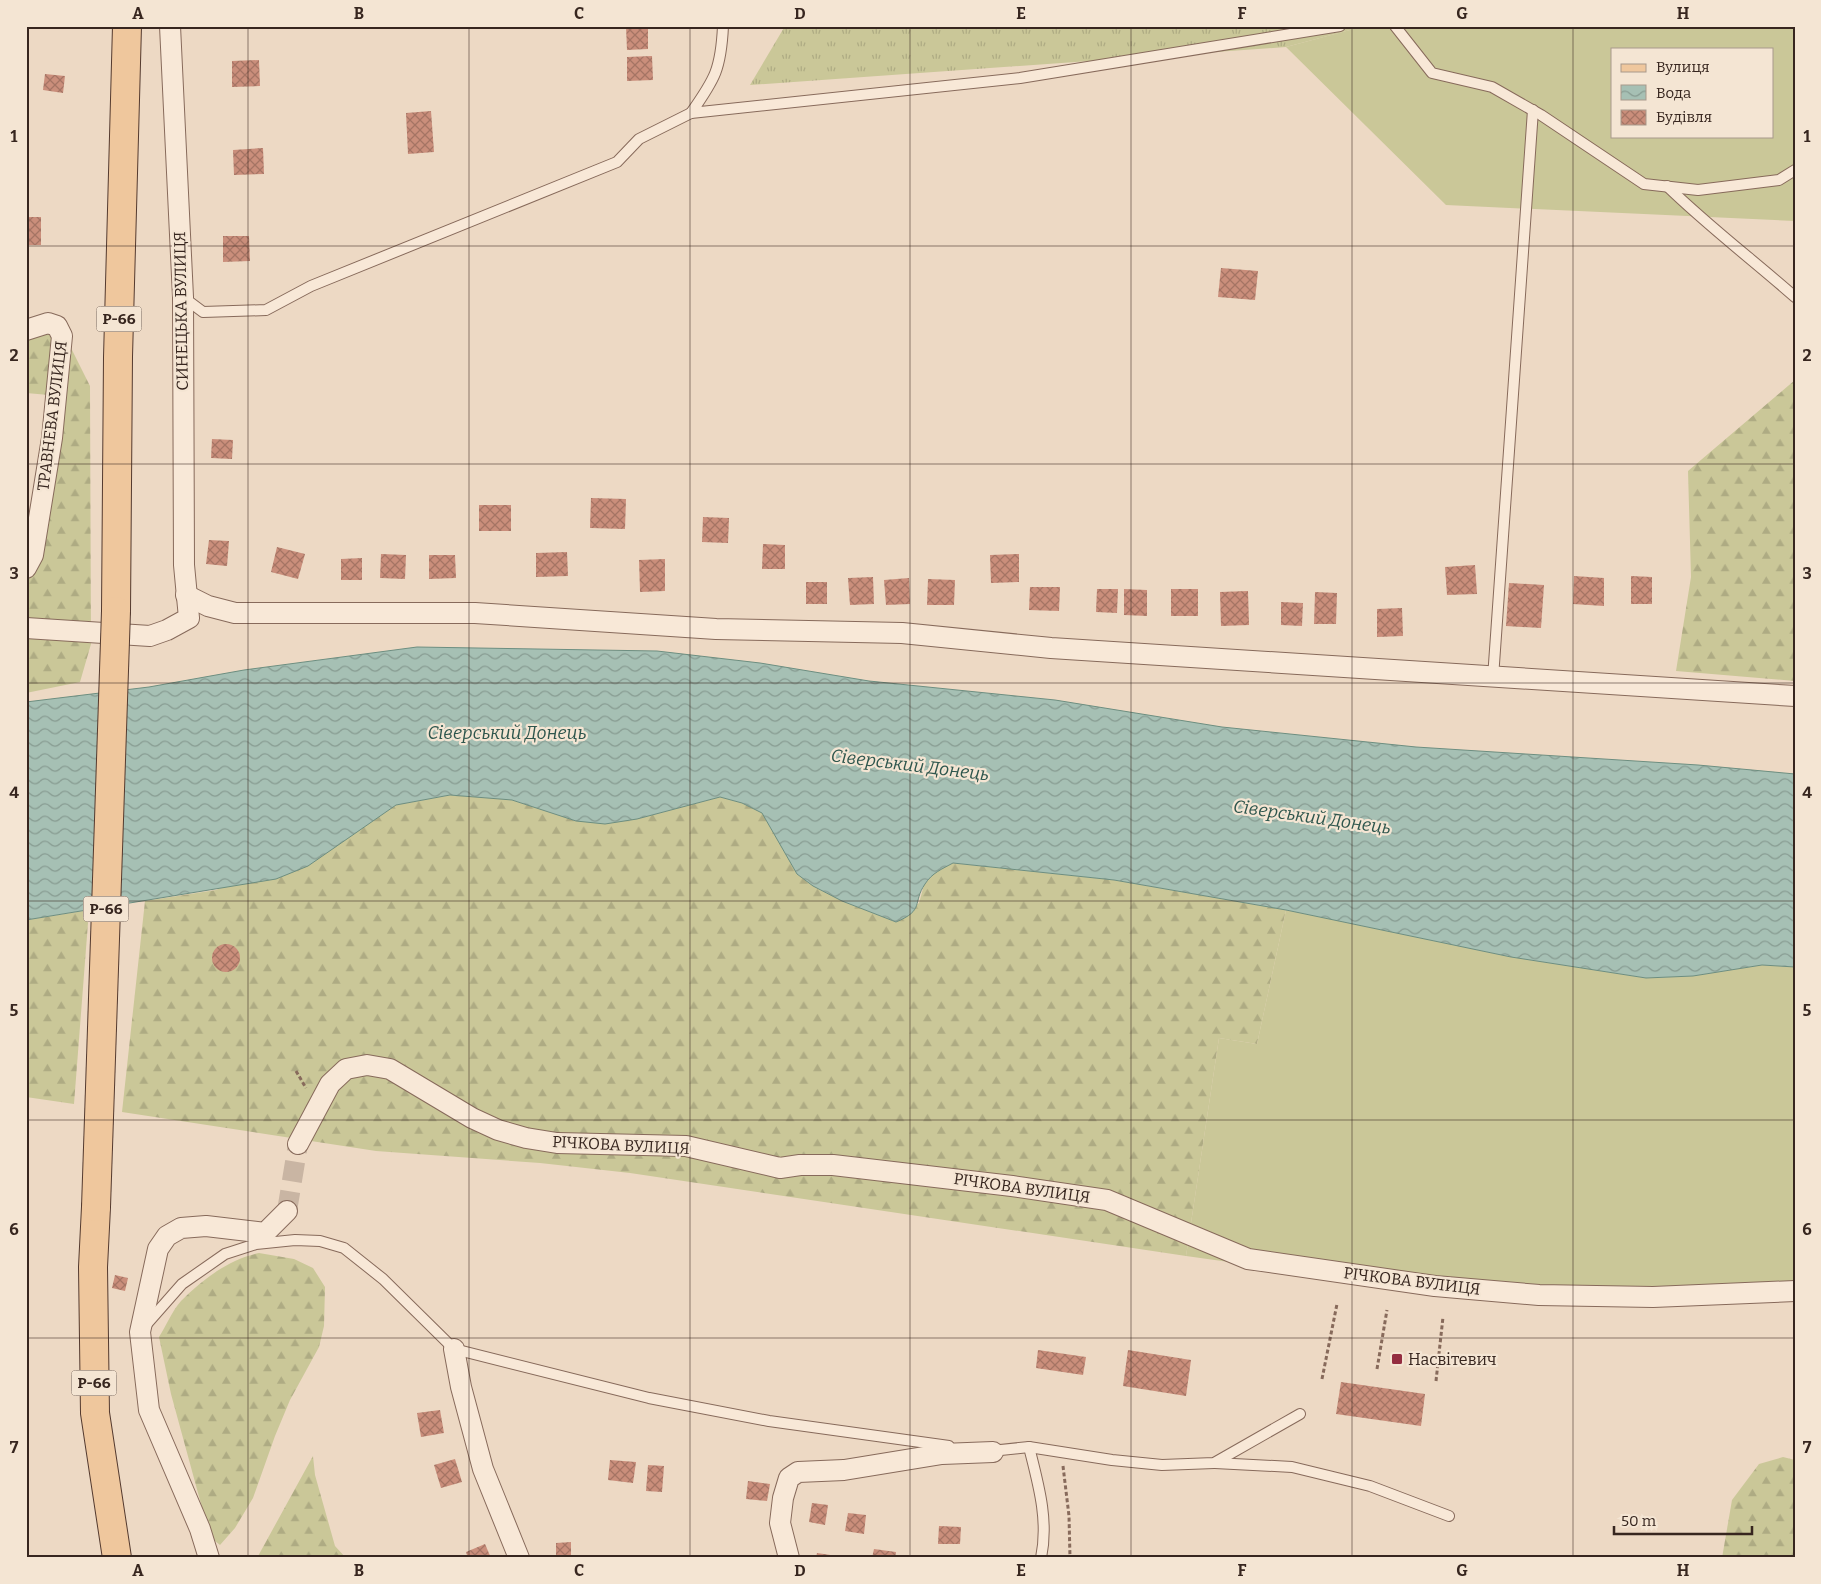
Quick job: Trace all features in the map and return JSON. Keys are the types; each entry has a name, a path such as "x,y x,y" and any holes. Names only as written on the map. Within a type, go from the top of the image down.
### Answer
{"main road":[{"name":"Р-66","path":"117,1558 95,1412 94,1267 116,611 118,357 127,26"}],"street":[{"name":"СИНЕЦЬКА ВУЛИЦЯ","path":"26,628 150,636 167,630 189,618 184,556 183,297 170,26"},
{"name":"ТРАВНЕВА ВУЛИЦЯ","path":"26,330 48,323 57,326 62,336 52,438 33,555 26,568"},
{"path":"186,595 208,606 235,613 475,613 716,629 902,633 1051,648 1795,696"},
{"name":"РІЧКОВА ВУЛИЦЯ","path":"298,1144 330,1084 346,1069 367,1065 390,1069 472,1118 498,1130 526,1138 557,1143 686,1146 780,1168 800,1165 833,1165 1012,1186 1106,1200 1248,1259 1435,1286 1539,1294 1653,1296 1795,1291"},
{"path":"210,1558 149,1410 140,1332 158,1249 167,1236 181,1228 206,1226 265,1233 287,1211"},
{"path":"454,1349 461,1387 483,1469 519,1558"},
{"path":"789,1558 780,1523 783,1498 789,1478 798,1472 844,1470 942,1454 993,1452"}],"lane":[{"path":"691,113 713,83 722,53 723,26"},
{"path":"183,297 203,312 266,310 311,286 617,162 639,139 691,113 1020,78 1340,26"},
{"path":"1396,26 1432,73 1492,87 1533,110 1644,184 1698,190 1779,180 1795,170"},
{"path":"1493,678 1533,110"},
{"path":"1668,186 1701,219 1754,261 1795,297"},
{"path":"140,1332 182,1284 225,1254 256,1244 312,1240 344,1248 383,1278 454,1349 649,1398 732,1414 879,1438 993,1452 1029,1447 1112,1460 1162,1465 1214,1464 1292,1468 1370,1486 1449,1516"},
{"path":"1214,1464 1300,1414"},
{"path":"1029,1447 1039,1488 1045,1526 1041,1558"}],"path":[{"path":"1322,1378 1337,1304"},
{"path":"1377,1369 1388,1310"},
{"path":"1436,1381 1443,1317"},
{"path":"1062,1452 1069,1516 1070,1558"}],"green space":[{"path":"785,26 1365,26 1286,47 750,85"},
{"path":"1365,26 1795,26 1795,221 1446,205 1286,47"},
{"path":"61,328 90,386 91,644 80,682 26,693 26,577 49,395 26,393 26,339"},
{"path":"1795,380 1795,681 1676,671 1691,577 1688,471"},
{"path":"451,795 512,800 576,821 637,819 720,797 742,803 763,813 797,874 813,886 842,901 896,922 919,903 924,885 935,872 953,863 1114,880 1286,910 1257,1044 1219,1038 1186,1256 630,1173 540,1163 376,1151 122,1112 145,901 216,890 362,828 396,805"},
{"path":"89,910 74,1104 26,1097 26,920"},
{"path":"1286,910 1511,957 1646,978 1693,976 1762,965 1795,967 1795,1297 1365,1281 1186,1256 1219,1038 1257,1044"},
{"path":"259,1253 294,1259 313,1268 325,1287 324,1326 319,1347 290,1400 253,1498 235,1528 220,1545 210,1537 171,1394 159,1337 181,1301 198,1285 227,1265"},
{"path":"313,1456 315,1475 335,1546 346,1558 257,1558"},
{"path":"1783,1457 1795,1460 1795,1558 1722,1558 1732,1500 1759,1464"}],"water":[{"name":"Сіверський Донець","path":"417,647 657,651 760,663 869,681 1055,700 1222,727 1416,747 1698,765 1795,774 1795,967 1762,965 1693,976 1646,978 1511,957 1286,910 1114,880 953,863 931,877 921,891 911,914 896,922 842,901 813,886 797,874 762,813 742,803 720,797 637,819 605,824 576,821 512,800 450,795 396,805 308,866 276,879 26,920 26,702 149,687 244,670"}],"building":[{"path":"626,26 648,26 648,49 627,50"},
{"path":"652,56 653,80 627,81 627,57"},
{"path":"259,60 260,86 232,87 232,61"},
{"path":"45,74 65,76 63,93 43,90"},
{"path":"431,111 434,152 408,154 406,113"},
{"path":"263,148 264,174 234,175 233,150"},
{"path":"26,217 41,217 41,245 26,245"},
{"path":"223,236 249,236 250,261 223,262"},
{"path":"1221,268 1258,271 1255,300 1218,297"},
{"path":"212,439 233,440 232,459 211,458"},
{"path":"591,498 626,499 625,529 590,528"},
{"path":"479,505 511,505 511,531 479,531"},
{"path":"703,517 729,518 728,543 702,542"},
{"path":"209,540 229,541 227,566 206,564"},
{"path":"763,544 785,545 785,569 762,569"},
{"path":"277,547 305,554 298,579 271,572"},
{"path":"567,552 568,576 536,577 536,553"},
{"path":"381,554 406,555 405,579 380,578"},
{"path":"1019,554 1019,582 991,583 990,555"},
{"path":"429,555 455,555 456,578 429,579"},
{"path":"362,558 362,580 341,580 341,559"},
{"path":"665,559 665,591 640,592 639,560"},
{"path":"1475,565 1477,594 1447,595 1445,567"},
{"path":"1574,576 1604,578 1604,606 1573,604"},
{"path":"1631,576 1652,577 1652,604 1631,604"},
{"path":"873,577 874,604 850,605 848,578"},
{"path":"909,578 910,604 886,605 884,580"},
{"path":"928,579 955,580 954,605 927,605"},
{"path":"806,582 827,582 827,604 806,604"},
{"path":"1509,583 1544,585 1541,628 1506,626"},
{"path":"1030,587 1060,587 1059,611 1029,610"},
{"path":"1097,589 1118,589 1117,613 1096,612"},
{"path":"1124,589 1147,590 1147,616 1124,615"},
{"path":"1171,589 1198,589 1198,616 1171,616"},
{"path":"1248,591 1249,625 1221,626 1220,592"},
{"path":"1315,592 1337,593 1336,624 1314,624"},
{"path":"1281,602 1303,603 1302,626 1281,625"},
{"path":"1402,608 1403,636 1377,637 1377,609"},
{"path":"226,944 236,948 240,958 236,968 226,972 216,968 212,958 216,948"},
{"path":"115,1275 128,1278 125,1291 112,1288"},
{"path":"1038,1350 1086,1357 1083,1375 1036,1368"},
{"path":"1128,1350 1191,1360 1186,1396 1123,1386"},
{"path":"1341,1382 1425,1394 1421,1426 1336,1414"},
{"path":"440,1410 444,1433 421,1437 417,1413"},
{"path":"455,1459 462,1482 441,1488 434,1465"},
{"path":"610,1460 636,1462 633,1483 608,1480"},
{"path":"648,1465 664,1466 662,1492 646,1491"},
{"path":"748,1481 770,1484 767,1501 746,1499"},
{"path":"812,1503 828,1505 825,1525 809,1522"},
{"path":"848,1513 866,1515 864,1534 845,1531"},
{"path":"939,1526 961,1527 960,1544 938,1544"},
{"path":"571,1542 571,1558 556,1558 556,1543"},
{"path":"485,1544 491,1558 468,1558 466,1552"},
{"path":"874,1549 896,1552 895,1558 872,1558"},
{"path":"817,1553 837,1556 837,1558 816,1558"}],"tunnel":[{"path":"287,1211 298,1144"}],"place":[{"name":"Насвітевич","path":"1397,1359"}]}
